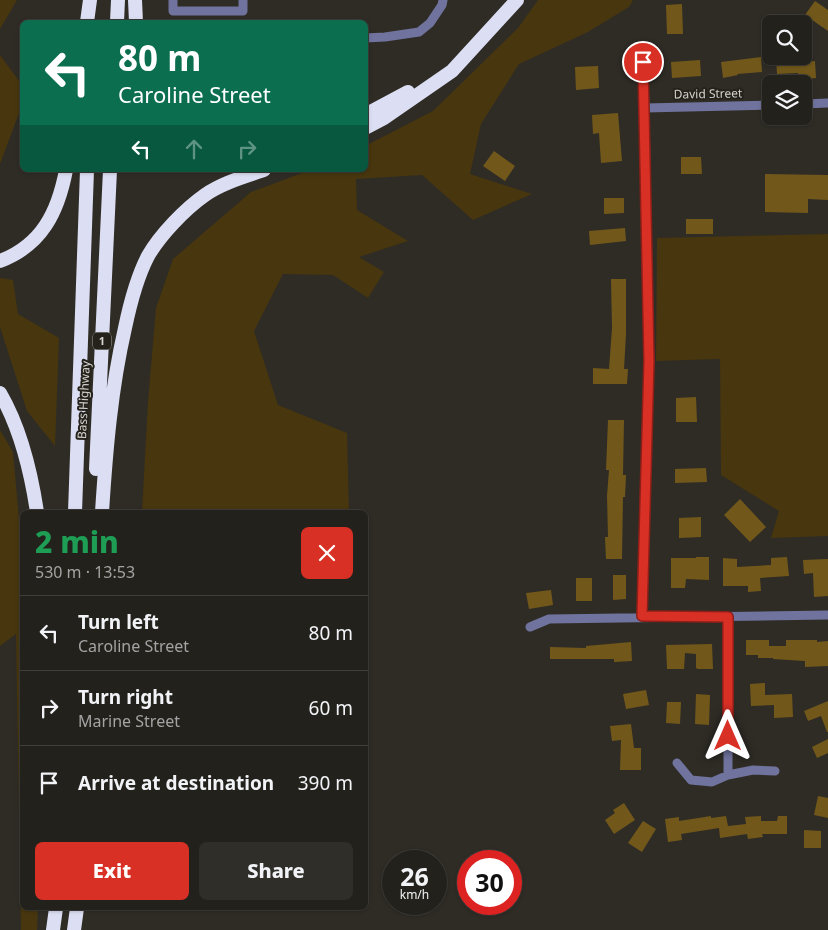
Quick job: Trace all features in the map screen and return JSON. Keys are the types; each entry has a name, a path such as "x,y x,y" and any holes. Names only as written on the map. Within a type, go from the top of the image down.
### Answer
{"highway":[{"path":"87,20 91,0"},
{"path":"91,0 91,20"},
{"path":"117,20 118,0"},
{"path":"135,0 136,20"},
{"path":"368,126 384,118 452,71 517,0"},
{"path":"368,114 415,88 508,12"},
{"path":"0,260 19,252 45,227 59,199 66,172"},
{"name":"Bass Highway","path":"76,510 87,172"},
{"name":"Bass Highway","path":"93,510 110,172"},
{"path":"102,510 110,409 116,370 130,305 149,255 169,229 205,195 227,183 258,172"},
{"path":"0,393 10,410 23,446 37,510"},
{"path":"53,930 56,910"},
{"path":"74,930 76,910"}],"street":[{"path":"172,0 172,11 243,11 243,0"},
{"path":"368,38 419,32 430,23 442,5 443,0"},
{"path":"642,616 649,361 643,46"},
{"path":"812,104 828,103"},
{"name":"David Street","path":"645,108 762,105"},
{"path":"530,626 549,619 642,616 828,615"},
{"path":"728,617 728,775"},
{"path":"677,763 691,780 712,782 728,775 753,770 775,771"}],"shaded area":[{"path":"0,0 17,0 0,29"},
{"path":"538,0 633,0 629,7 588,32 519,64 481,124 470,174 532,194 473,220 422,175 356,179 357,210 408,241 359,257 384,272 368,298 333,275 283,274 254,331 278,405 347,433 349,510 142,510 148,401 156,308 173,259 251,192 305,172 368,172 368,144 433,111 518,28"},
{"path":"0,55 20,82 20,110 0,164"},
{"path":"828,234 828,536 771,538 779,511 721,475 720,359 656,361 657,238"},
{"path":"0,278 13,280 18,314 59,338 55,446 27,411 0,327"},
{"path":"0,430 13,452 20,530 20,871 16,634 0,646"},
{"path":"21,910 38,910 37,930 21,930"}],"building":[{"path":"815,1 828,10 828,31 812,20 812,15 805,15"},
{"path":"682,4 683,34 667,34 666,5"},
{"path":"761,57 762,72 737,74 723,78 721,62"},
{"path":"700,60 701,76 672,78 671,62"},
{"path":"812,61 815,61 816,78 812,78 812,75 798,75 798,73 777,74 776,65 812,65"},
{"path":"598,66 599,88 576,90 575,67"},
{"path":"618,113 622,161 601,163 599,133 593,134 592,115"},
{"path":"494,151 515,166 505,181 483,166"},
{"path":"681,157 701,157 702,174 681,174"},
{"path":"765,174 828,175 828,200 808,199 808,213 765,212"},
{"path":"604,198 624,198 624,213 604,214"},
{"path":"686,219 713,219 713,234 686,234"},
{"path":"625,228 626,241 590,245 589,231"},
{"path":"611,279 626,279 624,369 628,369 627,384 593,384 593,368 609,369 612,328"},
{"path":"696,397 697,422 676,422 676,398"},
{"path":"608,420 624,420 623,475 626,475 625,497 623,497 622,559 606,559 605,537 608,537 607,496 609,470 606,470"},
{"path":"706,468 707,482 675,483 675,469"},
{"path":"740,499 766,527 750,542 724,515"},
{"path":"701,517 701,537 679,538 679,518"},
{"path":"709,557 709,580 686,579 685,588 671,588 671,558"},
{"path":"787,557 789,576 760,578 761,591 748,592 748,586 723,586 723,558 737,559 737,567 771,565 771,558"},
{"path":"828,559 828,596 814,597 813,573 804,574 803,560"},
{"path":"613,575 626,575 626,599 613,600"},
{"path":"576,578 592,578 592,601 576,601"},
{"path":"551,590 553,605 529,609 526,593"},
{"path":"746,640 769,640 769,646 786,646 786,640 828,641 828,666 805,667 805,661 758,658 758,655 746,655"},
{"path":"631,642 632,661 614,662 614,659 550,659 550,647 586,648 586,646"},
{"path":"712,644 713,669 696,668 696,654 685,653 684,669 667,669 666,645"},
{"path":"765,683 765,695 792,694 793,717 774,718 774,705 751,706 750,684"},
{"path":"646,690 649,705 626,709 623,694"},
{"path":"696,694 710,695 709,725 695,724"},
{"path":"828,701 827,732 821,716 808,721 804,711"},
{"path":"667,702 681,702 680,724 666,723"},
{"path":"631,724 634,748 641,748 641,770 620,770 621,740 612,741 610,726"},
{"path":"828,739 828,753 817,758 812,747"},
{"path":"818,796 828,798 828,818 814,815"},
{"path":"624,803 635,820 614,834 605,820 615,813 613,810"},
{"path":"711,816 711,818 726,816 728,826 746,824 745,817 761,816 761,821 777,821 778,816 787,816 787,834 762,834 763,837 748,839 747,834 720,838 719,828 681,834 682,840 668,842 665,819 679,817 679,821"},
{"path":"643,821 656,829 642,852 628,843"},
{"path":"804,830 821,831 821,848 804,848"}],"route":[{"path":"643,62 649,361 642,616 728,617 728,736"}]}
